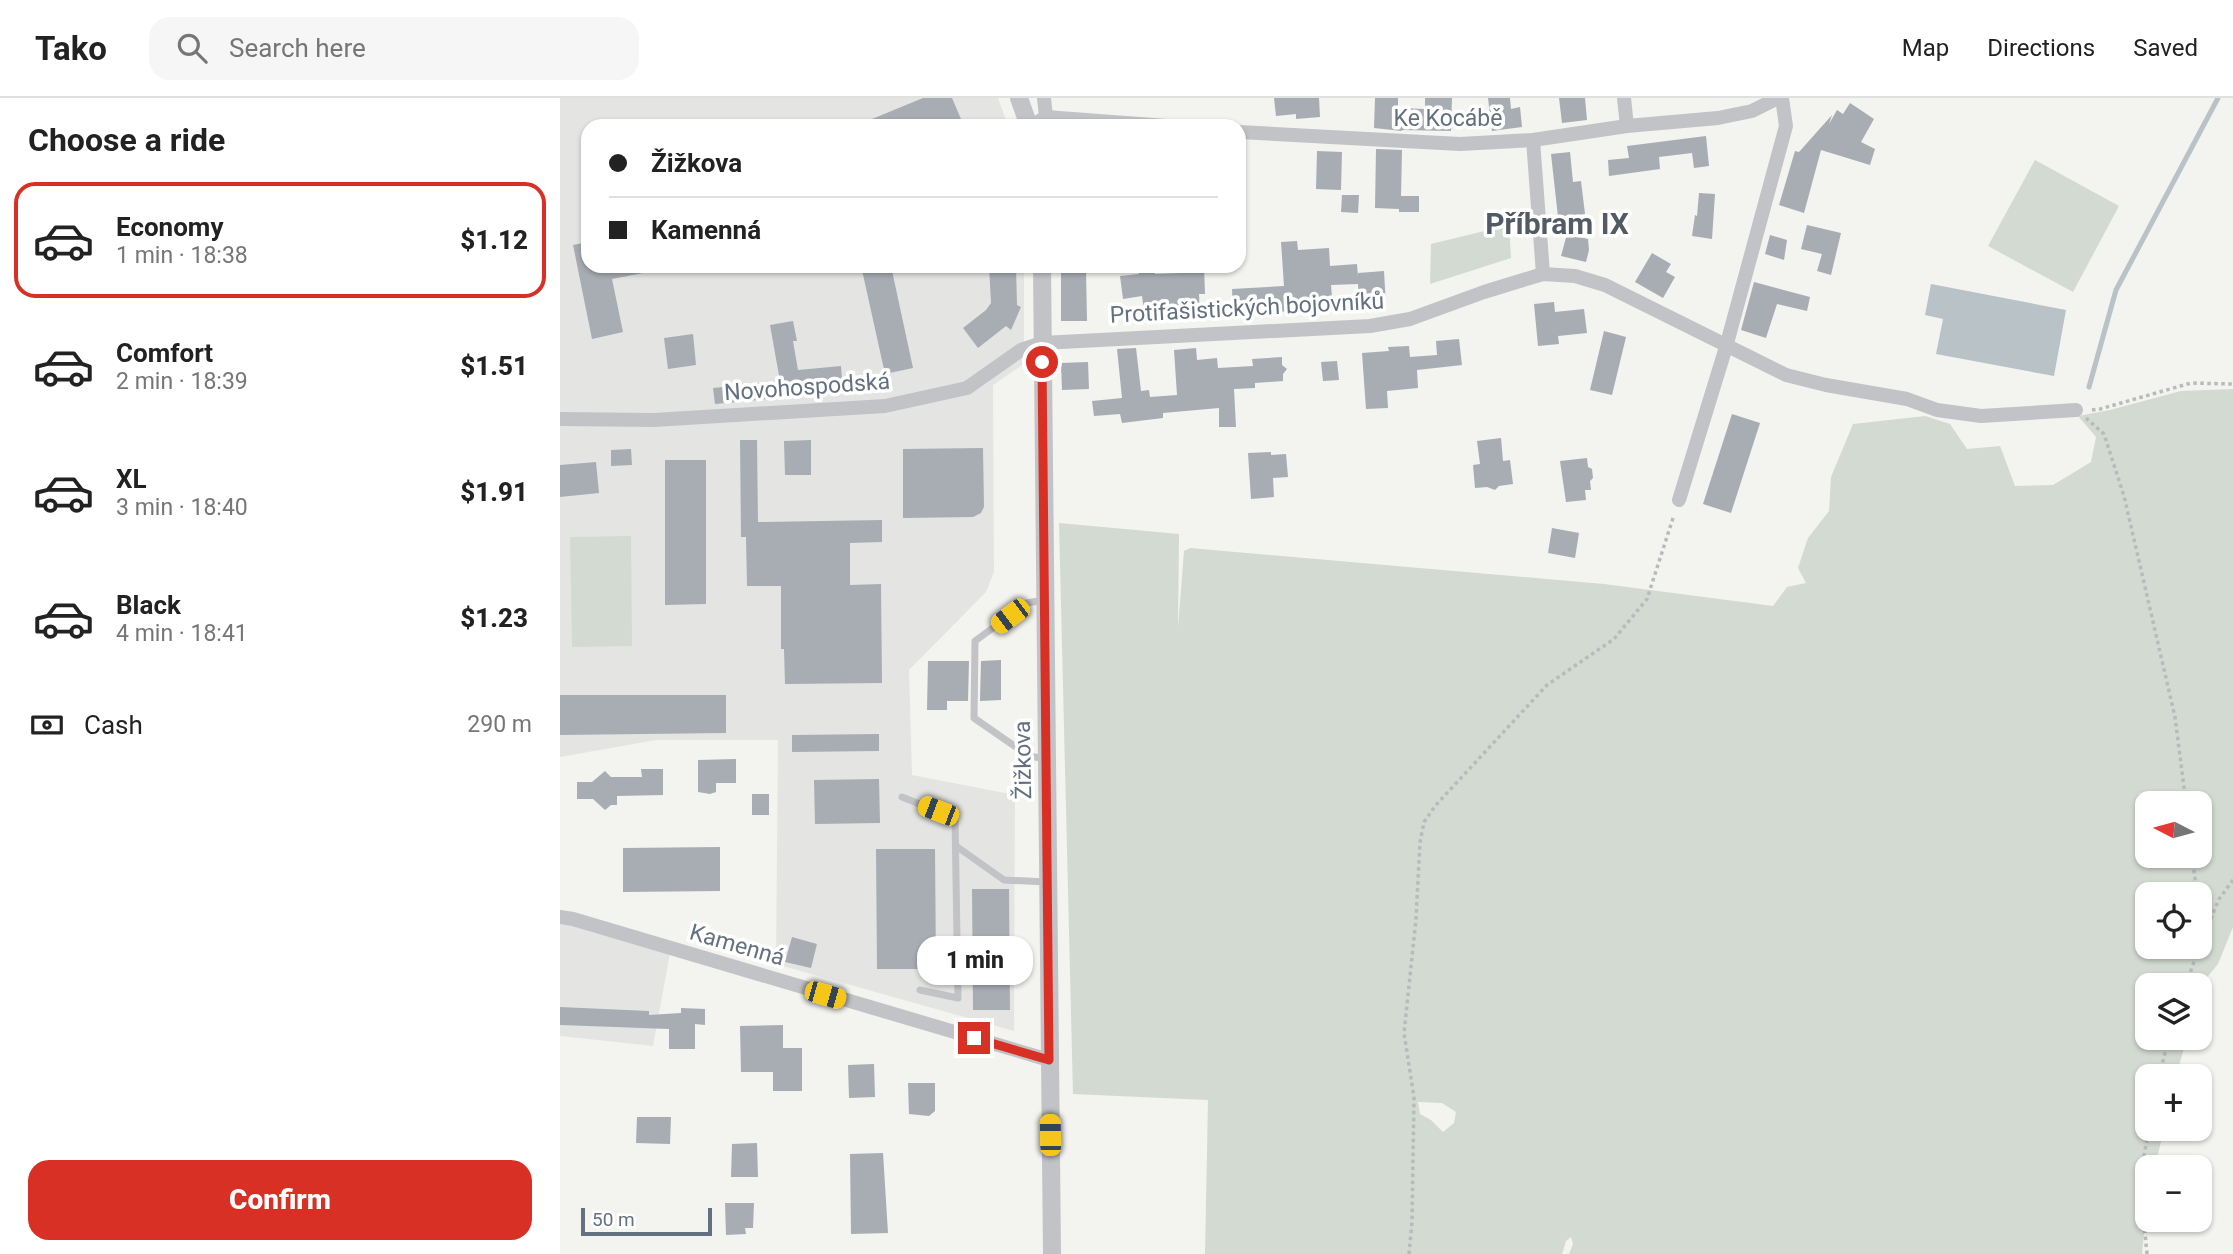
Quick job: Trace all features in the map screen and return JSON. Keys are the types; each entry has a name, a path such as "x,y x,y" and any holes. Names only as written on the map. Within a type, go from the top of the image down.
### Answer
{"street":[{"path":"1019,98 1027,119"},
{"path":"1044,98 1046,117"},
{"path":"1624,98 1627,126"},
{"path":"1679,500 1726,347 1786,126 1780,98"},
{"name":"Ke Kocábě","path":"1246,132 1460,144 1533,140 1627,126 1718,118 1752,111 1780,98"},
{"path":"1042,119 1073,119"},
{"path":"1533,140 1543,275"},
{"name":"Žižkova","path":"1042,273 1052,1254"},
{"name":"Protifašistických bojovníků","path":"1042,343 1370,326 1410,319 1484,292 1543,275 1575,276 1605,285 1786,375 1907,399 1937,410 1981,416 2076,410"},
{"name":"Novohospodská","path":"560,419 654,420 885,406 967,388 1021,350 1042,343"},
{"name":"Kamenná","path":"567,918 1049,1060"}],"lane":[{"path":"1045,600 1027,603 975,642 974,718 1029,756 1047,759"},
{"path":"902,797 955,818 958,998 920,990"},
{"path":"956,846 1004,880 1048,882"}],"path":[{"path":"2076,410 2100,409 2191,383 2233,384"},
{"path":"2076,410 2104,434 2123,496 2175,717 2184,791"},
{"path":"1409,1254 1414,1097 1404,1033 1424,822 1435,806 1547,685 1614,639 1647,599 1679,500"},
{"path":"2212,915 2219,899 2233,880"},
{"path":"2147,1141 2142,1202 2147,1254"}],"shaded area":[{"path":"560,98 998,98 1006,119 581,119 581,273 1024,273 1024,364 993,385 994,572 986,592 909,670 912,775 1015,795 1014,1031 776,964 778,740 656,740 560,757"},
{"path":"2035,160 2119,206 2073,292 1988,246"},
{"path":"1509,225 1511,258 1430,284 1431,244"},
{"path":"1931,284 2066,310 2054,376 1936,354 1943,319 1925,315"},
{"path":"2233,389 2233,927 2218,964 2211,973 2135,973 2135,1050 2184,1050 2179,1064 2135,1064 2135,1141 2161,1141 2158,1155 2135,1155 2135,1232 2144,1232 2142,1254 1569,1254 1573,1244 1571,1237 1566,1241 1562,1254 1205,1254 1208,1100 1073,1094 1059,523 1179,534 1178,628 1184,551 1190,548 1604,584 1773,606 1787,587 1806,583 1798,568 1808,538 1829,511 1831,477 1853,424 1925,416 1950,424 1967,449 2000,446 2015,486 2053,485 2091,462 2096,437 2078,416 2181,391","holes":["1418,1102 1442,1103 1456,1112 1454,1123 1443,1132 1420,1114"]},
{"path":"631,536 632,646 572,647 570,537"},
{"path":"560,914 672,942 653,1046 560,1036"}],"building":[{"path":"923,98 952,98 961,119 872,119"},
{"path":"1274,98 1319,98 1320,117 1296,119 1296,114 1276,116"},
{"path":"1375,98 1398,98 1398,108 1425,109 1425,98 1452,98 1451,131 1374,128"},
{"path":"1488,98 1510,98 1511,109 1520,107 1522,127 1492,131"},
{"path":"1559,98 1585,98 1587,120 1562,123"},
{"path":"1850,103 1874,119 1861,142 1875,149 1870,165 1821,150 1804,213 1779,205 1795,151 1799,152 1832,115 1829,124 1837,110 1843,114"},
{"path":"1706,136 1709,166 1694,168 1692,153 1659,157 1660,169 1609,176 1608,160 1629,158 1627,146"},
{"path":"1376,149 1402,150 1401,196 1419,196 1419,212 1375,208"},
{"path":"1317,151 1342,152 1341,190 1316,189"},
{"path":"1570,152 1573,182 1581,181 1585,214 1558,217 1551,154"},
{"path":"1699,193 1715,194 1712,239 1692,236"},
{"path":"1342,195 1359,195 1358,213 1341,212"},
{"path":"1807,225 1841,233 1831,275 1817,271 1822,254 1801,249"},
{"path":"1567,234 1588,239 1586,262 1561,256"},
{"path":"1770,235 1787,240 1784,260 1765,254"},
{"path":"1297,241 1298,250 1329,248 1330,266 1357,264 1358,277 1358,273 1384,271 1386,306 1359,307 1358,284 1331,285 1333,309 1233,314 1232,289 1284,286 1281,242"},
{"path":"581,243 581,273 643,273 612,279 623,332 592,339 573,245"},
{"path":"1652,253 1671,264 1666,272 1675,277 1663,298 1635,282"},
{"path":"863,273 893,273 913,368 885,374"},
{"path":"989,273 1016,273 1017,305 1021,307 1011,330 1006,326 978,348 963,328 991,303"},
{"path":"1061,273 1086,273 1087,321 1061,321"},
{"path":"1204,273 1205,294 1199,294 1200,316 1145,319 1142,296 1123,299 1120,276"},
{"path":"1754,282 1810,297 1807,311 1777,304 1766,338 1741,330"},
{"path":"1554,302 1555,312 1584,309 1587,333 1558,336 1559,344 1538,346 1534,304"},
{"path":"793,321 798,370 841,366 843,392 715,404 713,388 780,381 770,325"},
{"path":"1604,331 1626,337 1612,395 1590,390"},
{"path":"693,334 696,365 668,369 664,338"},
{"path":"1459,339 1462,365 1417,370 1418,388 1387,391 1388,408 1366,409 1362,353 1389,351 1388,347 1409,346 1410,357 1437,355 1436,341"},
{"path":"1136,348 1141,391 1149,390 1150,397 1177,395 1174,350 1196,348 1197,360 1217,358 1218,368 1253,366 1252,359 1282,357 1282,365 1287,369 1283,374 1283,381 1255,383 1255,388 1234,389 1236,427 1219,427 1219,408 1163,413 1163,418 1122,423 1120,414 1094,416 1092,401 1122,398 1117,349"},
{"path":"1337,361 1339,380 1323,381 1321,362"},
{"path":"1088,362 1089,389 1062,390 1061,363"},
{"path":"1732,414 1760,423 1731,513 1703,504"},
{"path":"1501,438 1503,461 1510,460 1513,484 1499,486 1495,490 1487,487 1475,488 1473,465 1480,464 1477,441"},
{"path":"740,440 757,440 758,522 882,520 882,542 850,543 850,585 881,584 882,683 785,684 784,649 781,649 781,586 747,586 746,537 741,537"},
{"path":"811,440 811,475 785,475 784,441"},
{"path":"983,448 984,507 981,513 973,517 903,518 903,449"},
{"path":"631,449 632,465 611,466 611,450"},
{"path":"1271,452 1271,455 1286,454 1288,477 1273,478 1274,497 1251,499 1248,453"},
{"path":"1587,458 1588,467 1592,469 1591,490 1585,490 1586,500 1566,502 1560,461"},
{"path":"665,460 706,460 706,604 665,605"},
{"path":"596,462 599,493 560,497 560,465"},
{"path":"1552,528 1579,533 1575,558 1548,553"},
{"path":"1001,660 1001,700 980,701 981,661"},
{"path":"928,661 969,661 968,701 947,701 947,710 927,710"},
{"path":"560,695 726,695 726,733 560,735"},
{"path":"879,734 879,751 792,752 792,735"},
{"path":"736,759 736,783 716,783 716,792 710,794 698,792 698,760"},
{"path":"641,769 663,769 663,795 617,796 617,805 611,805 605,810 593,799 577,799 577,782 592,782 605,771 611,777 642,777"},
{"path":"879,779 880,823 815,824 814,780"},
{"path":"752,794 769,794 769,815 752,815"},
{"path":"720,847 720,891 623,892 623,848"},
{"path":"876,849 935,849 936,969 877,969"},
{"path":"972,889 1009,889 1010,1010 973,1010"},
{"path":"792,937 817,944 811,968 785,962"},
{"path":"560,1007 649,1011 649,1015 681,1013 681,1008 705,1009 705,1025 695,1024 695,1049 669,1049 669,1029 560,1025"},
{"path":"783,1025 783,1048 802,1048 802,1091 773,1091 773,1072 741,1072 740,1026"},
{"path":"874,1064 875,1097 849,1098 848,1065"},
{"path":"908,1083 935,1083 935,1111 929,1116 909,1114"},
{"path":"637,1117 671,1117 670,1144 636,1143"},
{"path":"757,1143 758,1177 731,1177 732,1144"},
{"path":"883,1153 888,1233 851,1234 850,1154"},
{"path":"725,1203 754,1203 753,1228 745,1228 746,1234 726,1235"}],"waterway":[{"path":"2089,387 2116,290 2218,98"}],"district":[{"name":"Příbram IX","path":"1557,223"}],"route":[{"path":"974,1038 1049,1060 1042,362"}]}
